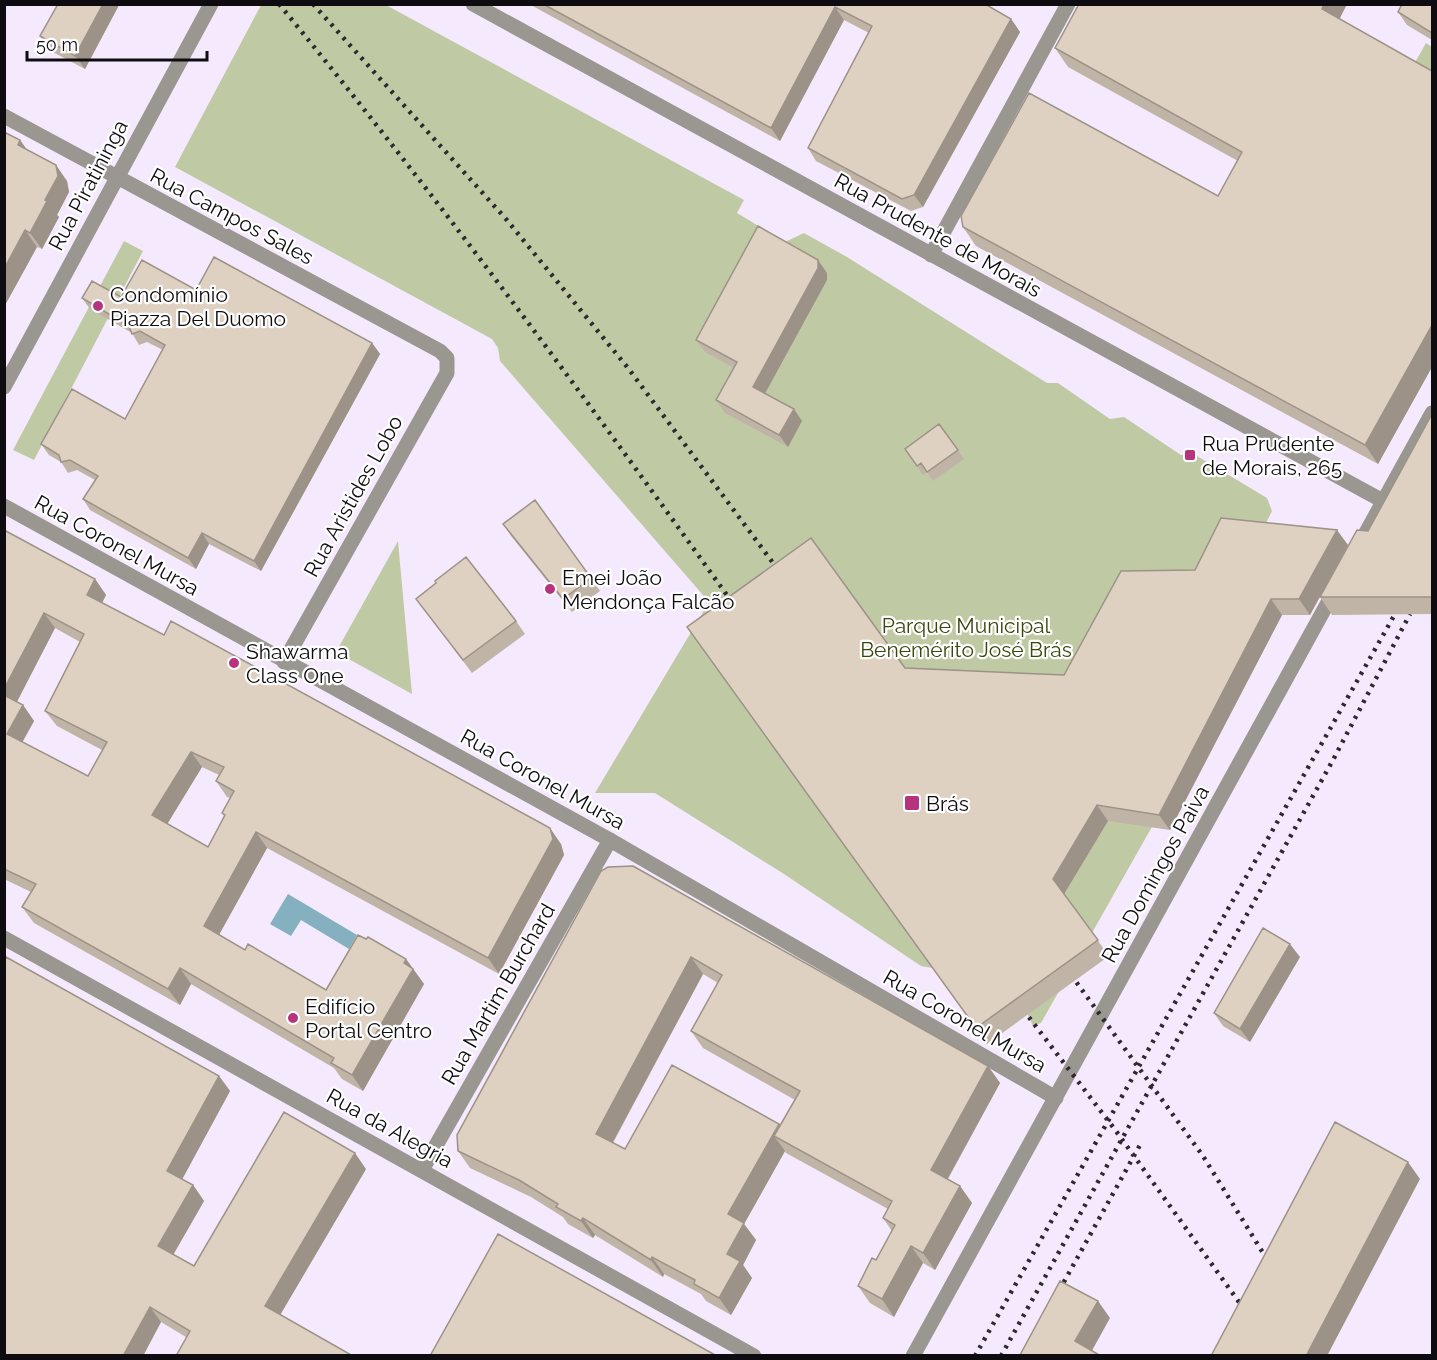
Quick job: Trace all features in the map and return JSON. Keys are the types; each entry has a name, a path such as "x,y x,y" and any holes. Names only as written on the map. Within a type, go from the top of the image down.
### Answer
{"street":[{"name":"Rua Piratininga","path":"4,387 211,4"},
{"name":"Rua Prudente de Morais","path":"473,4 1383,501"},
{"path":"931,255 1068,4"},
{"name":"Rua Campos Sales","path":"4,116 440,351"},
{"name":"Rua Aristides Lobo","path":"284,662 447,373 447,358 440,351"},
{"name":"Rua Domingos Paiva","path":"913,1356 1432,413"},
{"name":"Rua Coronel Mursa","path":"4,507 610,840 1056,1098"},
{"name":"Rua Martim Burchard","path":"423,1170 610,840"},
{"name":"Rua da Alegria","path":"4,938 754,1356"}],"green space":[{"name":"Parque Municipal Benemérito José Brás","path":"261,5 386,5 744,200 737,213 785,242 804,233 847,257 1047,383 1058,383 1110,419 1124,417 1181,455 1192,453 1267,498 1272,511 1261,533 1153,825 1041,1023 1033,1026 1026,1011 932,968 921,966 784,874 655,793 595,793 709,602 500,361 498,348 492,339 175,167"},
{"path":"1426,43 1432,47 1432,77 1413,66"},
{"path":"124,241 143,251 34,460 13,450"},
{"path":"398,541 412,694 336,652"}],"water":[{"path":"288,894 357,935 349,949 301,920 291,936 270,924"}],"building":[{"path":"58,4 103,4 75,56 40,36"},
{"path":"543,4 985,4 1011,19 914,195 902,199 808,148 872,26 835,7 771,128"},
{"path":"1079,4 1324,4 1322,9 1432,71 1432,325 1365,445 963,227 961,216 1029,93 1218,196 1242,152 1055,48"},
{"path":"1402,4 1432,4 1432,33 1398,12"},
{"path":"4,132 20,140 18,145 56,165 58,176 30,233 25,230 4,269"},
{"path":"758,226 818,260 818,268 753,387 794,409 779,435 716,400 737,362 696,340"},
{"path":"214,257 372,343 254,561 202,533 188,558 83,499 98,476 70,460 61,462 59,455 41,444 72,389 125,419 165,345 140,331 132,334 129,326 82,298 92,281 121,297 142,260 196,290"},
{"path":"1432,414 1432,597 1320,597 1357,530 1368,531"},
{"path":"939,424 958,450 927,472 921,463 917,466 905,449"},
{"path":"535,500 591,578 563,599 503,524"},
{"path":"1221,518 1337,530 1299,599 1271,599 1159,815 1097,805 1053,879 1098,940 976,1028 687,627 811,538 905,668 1064,675 1121,571 1195,570"},
{"path":"4,530 95,579 87,595 164,635 171,621 550,828 553,839 488,958 256,832 204,926 245,950 248,944 326,990 358,935 366,939 368,937 406,959 404,963 413,969 352,1075 331,1063 334,1058 180,968 168,989 22,907 36,884 4,869 4,695 23,705 7,734 88,776 107,742 45,711 84,634 44,613 4,689","holes":["191,752 224,767 216,781 234,791 222,813 225,815 208,847 152,815"]},
{"path":"466,557 516,621 463,660 416,599"},
{"path":"633,866 988,1066 931,1170 960,1186 923,1253 911,1246 882,1299 858,1286 872,1258 876,1260 895,1225 883,1218 892,1201 774,1136 800,1091 691,1031 722,975 691,957 596,1134 625,1149 672,1065 779,1124 728,1214 744,1223 727,1254 740,1261 719,1298 694,1284 695,1280 652,1257 651,1260 583,1218 581,1221 556,1207 558,1204 519,1180 458,1151 457,1135 601,871 608,867"},
{"path":"1263,928 1290,944 1240,1029 1214,1013"},
{"path":"6,957 219,1076 167,1171 193,1185 158,1246 194,1266 284,1112 355,1153 265,1306 353,1356 176,1356 190,1331 150,1307 123,1356 4,1356 4,960"},
{"path":"1335,1122 1408,1162 1306,1356 1211,1356"},
{"path":"498,1234 717,1356 430,1356"},
{"path":"1060,1281 1098,1301 1075,1341 1101,1356 1020,1355"}],"railway":[{"path":"279,4 457,228 739,612"},
{"path":"313,4 506,219 628,368 785,579"},
{"path":"975,1356 1395,614"},
{"path":"1001,1356 1333,760 1410,614"},
{"path":"1066,968 1203,1156 1273,1269"},
{"path":"1018,1003 1116,1131 1249,1316"},
{"path":"1055,1298 1140,1145"}],"place":[{"name":"Condomínio Piazza Del Duomo","path":"98,306"},
{"name":"Rua Prudente de Morais, 265","path":"1190,455"},
{"name":"Emei João Mendonça Falcão","path":"550,589"},
{"name":"Shawarma Class One","path":"234,663"},
{"name":"Brás","path":"912,803"},
{"name":"Edifício Portal Centro","path":"293,1018"}]}
